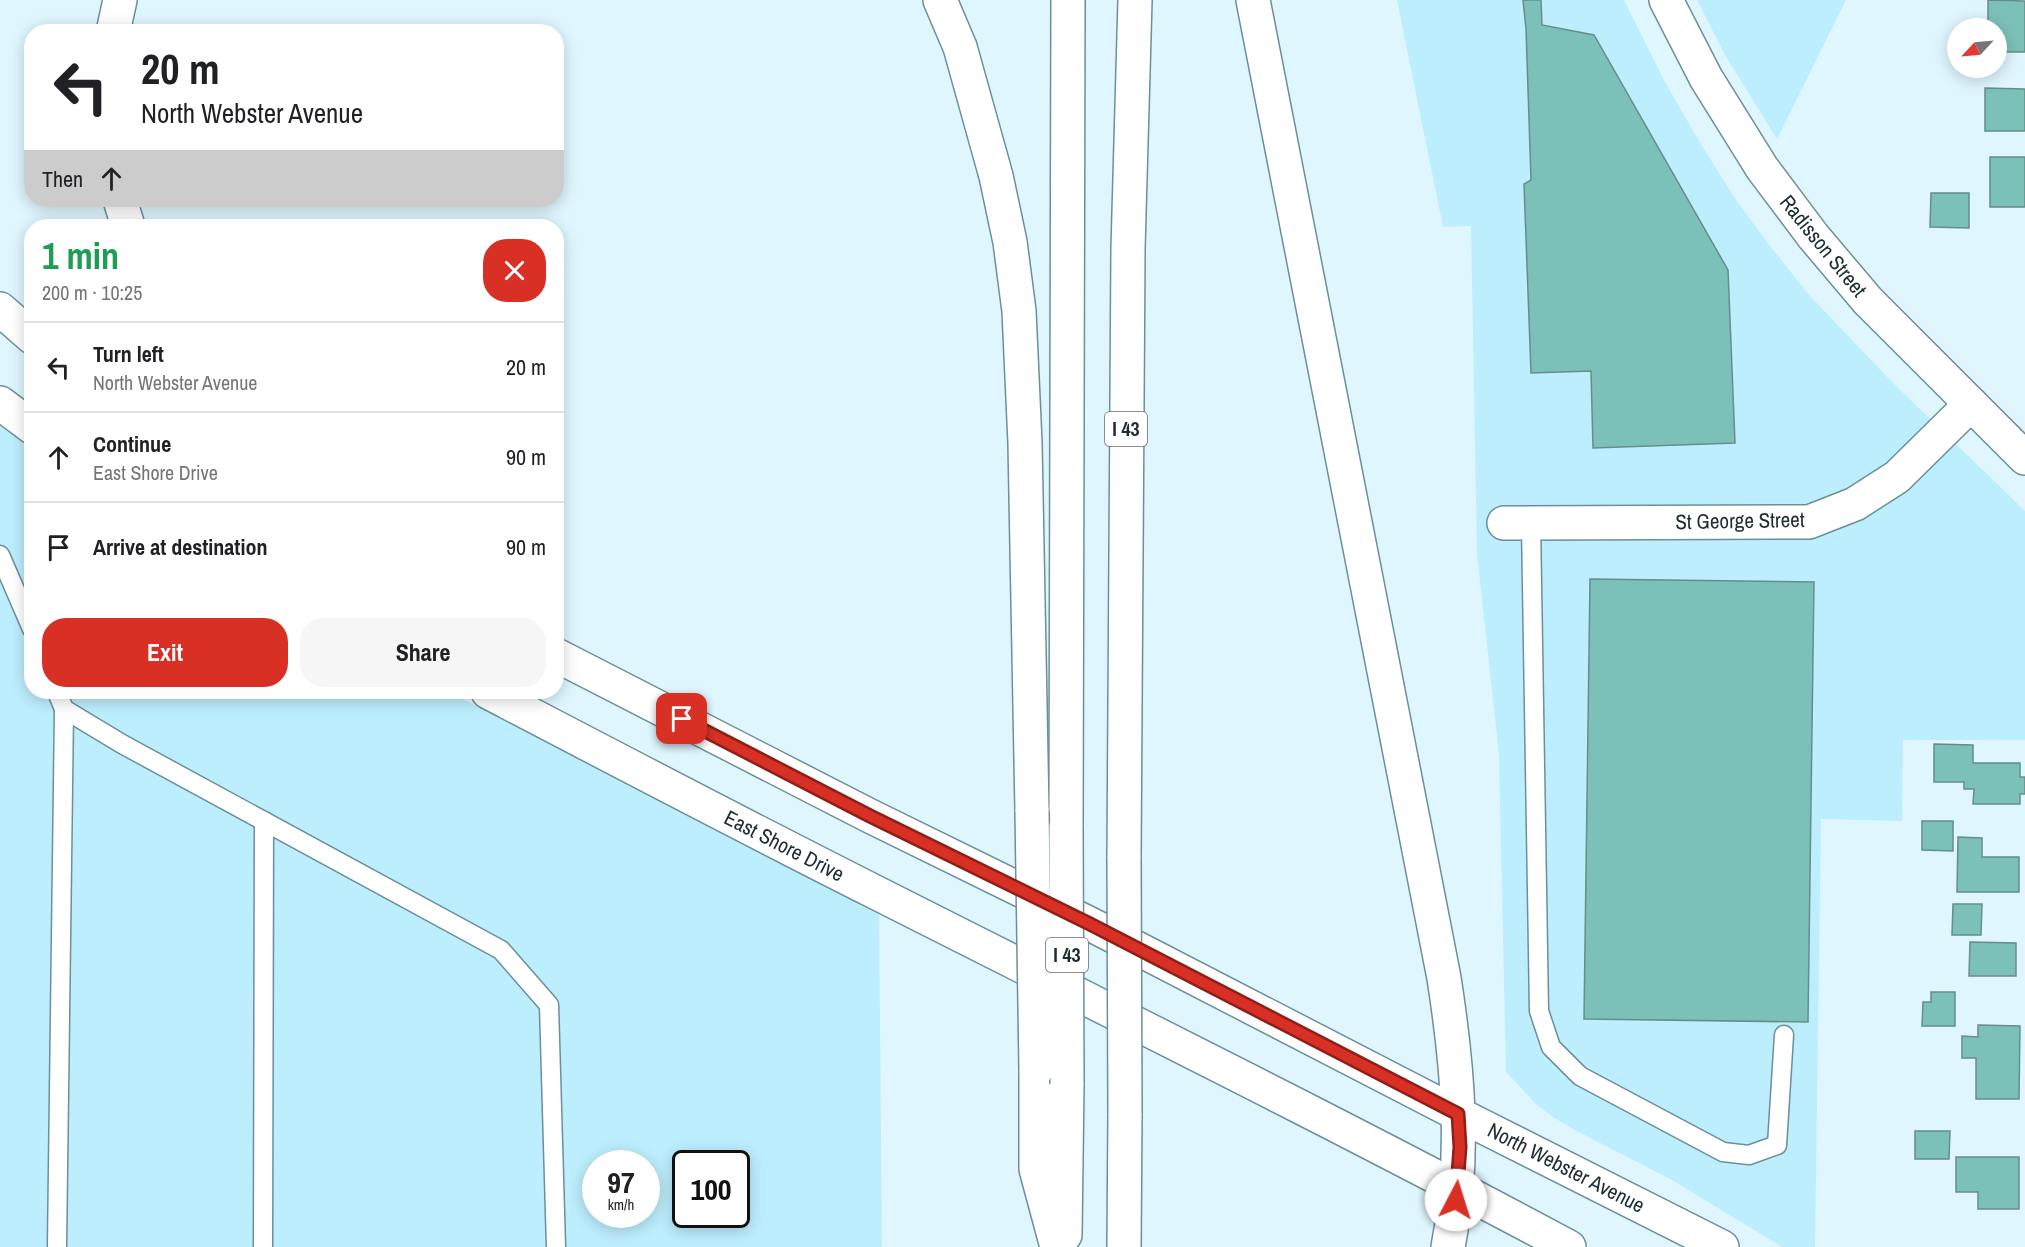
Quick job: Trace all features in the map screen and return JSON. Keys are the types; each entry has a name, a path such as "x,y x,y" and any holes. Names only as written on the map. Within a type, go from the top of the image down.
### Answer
{"main road":[{"path":"115,24 120,0"},
{"path":"940,0 960,46 996,176 1010,242 1019,311 1025,443 1036,1169 1057,1247"},
{"name":"I 43","path":"1065,1247 1068,0"},
{"name":"I 43","path":"1124,1247 1128,249 1135,0"},
{"path":"1253,0 1441,958 1452,1040 1460,1147 1454,1217 1448,1247"},
{"name":"Radisson Street","path":"1666,0 1706,78 1762,168 1813,236 1868,301 2025,458"},
{"path":"0,309 24,330"},
{"path":"0,402 24,421"},
{"name":"St George Street","path":"1518,523 1809,522 1855,504 1897,477 1971,404"},
{"name":"North Webster Avenue","path":"564,659 870,816 1090,924 1722,1247"},
{"name":"East Shore Drive","path":"501,699 697,802 1457,1187"},
{"path":"1457,1187 1569,1247"}],"lane":[{"path":"1518,523 1539,1011 1551,1047 1580,1076 1723,1152 1749,1155 1777,1145 1784,1035"},
{"path":"0,555 24,610"},
{"path":"57,1247 64,709 60,699"},
{"path":"64,709 122,744 501,951 549,1005 556,1247"},
{"path":"262,1247 264,821"}],"shaded area":[{"path":"1397,0 1624,0 1665,82 1699,141 1736,200 1770,246 1809,295 1892,382 2025,511 2025,740 1903,740 1902,821 1821,819 1815,1247 1782,1247 1672,1180 1575,1130 1537,1105 1506,1072 1499,755 1477,553 1471,226 1443,227"},
{"path":"1697,0 1846,0 1777,139 1725,55"},
{"path":"0,420 24,438 24,699 463,699 879,913 882,1247 0,1247"}],"building":[{"path":"1523,0 1541,0 1542,25 1594,35 1728,270 1735,443 1593,448 1591,371 1531,373 1524,184 1531,180"},
{"path":"1988,0 2025,1 2025,52 2007,52 2007,18 1988,18"},
{"path":"1985,88 2025,89 2025,131 1985,131"},
{"path":"1990,157 2025,157 2025,207 1990,207"},
{"path":"1931,193 1969,193 1969,228 1930,227"},
{"path":"1590,579 1814,582 1808,1022 1584,1019"},
{"path":"1934,744 1973,745 1973,763 2020,763 2020,777 2025,777 2025,794 2020,794 2020,804 1973,804 1974,789 1964,789 1964,782 1934,782"},
{"path":"1922,821 1953,821 1953,851 1922,850"},
{"path":"1958,837 1982,838 1982,857 2019,857 2019,892 1957,892"},
{"path":"1953,904 1982,904 1981,935 1952,935"},
{"path":"1970,942 2016,943 2016,976 1969,976"},
{"path":"1931,992 1955,992 1955,1026 1922,1026 1923,1002 1931,1002"},
{"path":"1978,1025 2020,1026 2019,1099 1976,1099 1976,1058 1962,1058 1962,1036 1978,1037"},
{"path":"1915,1131 1950,1131 1949,1159 1915,1159"},
{"path":"1956,1157 2019,1157 2019,1209 1978,1209 1978,1192 1956,1192"}],"route":[{"path":"682,719 870,816 1090,924 1458,1114 1460,1147 1456,1200"}]}
